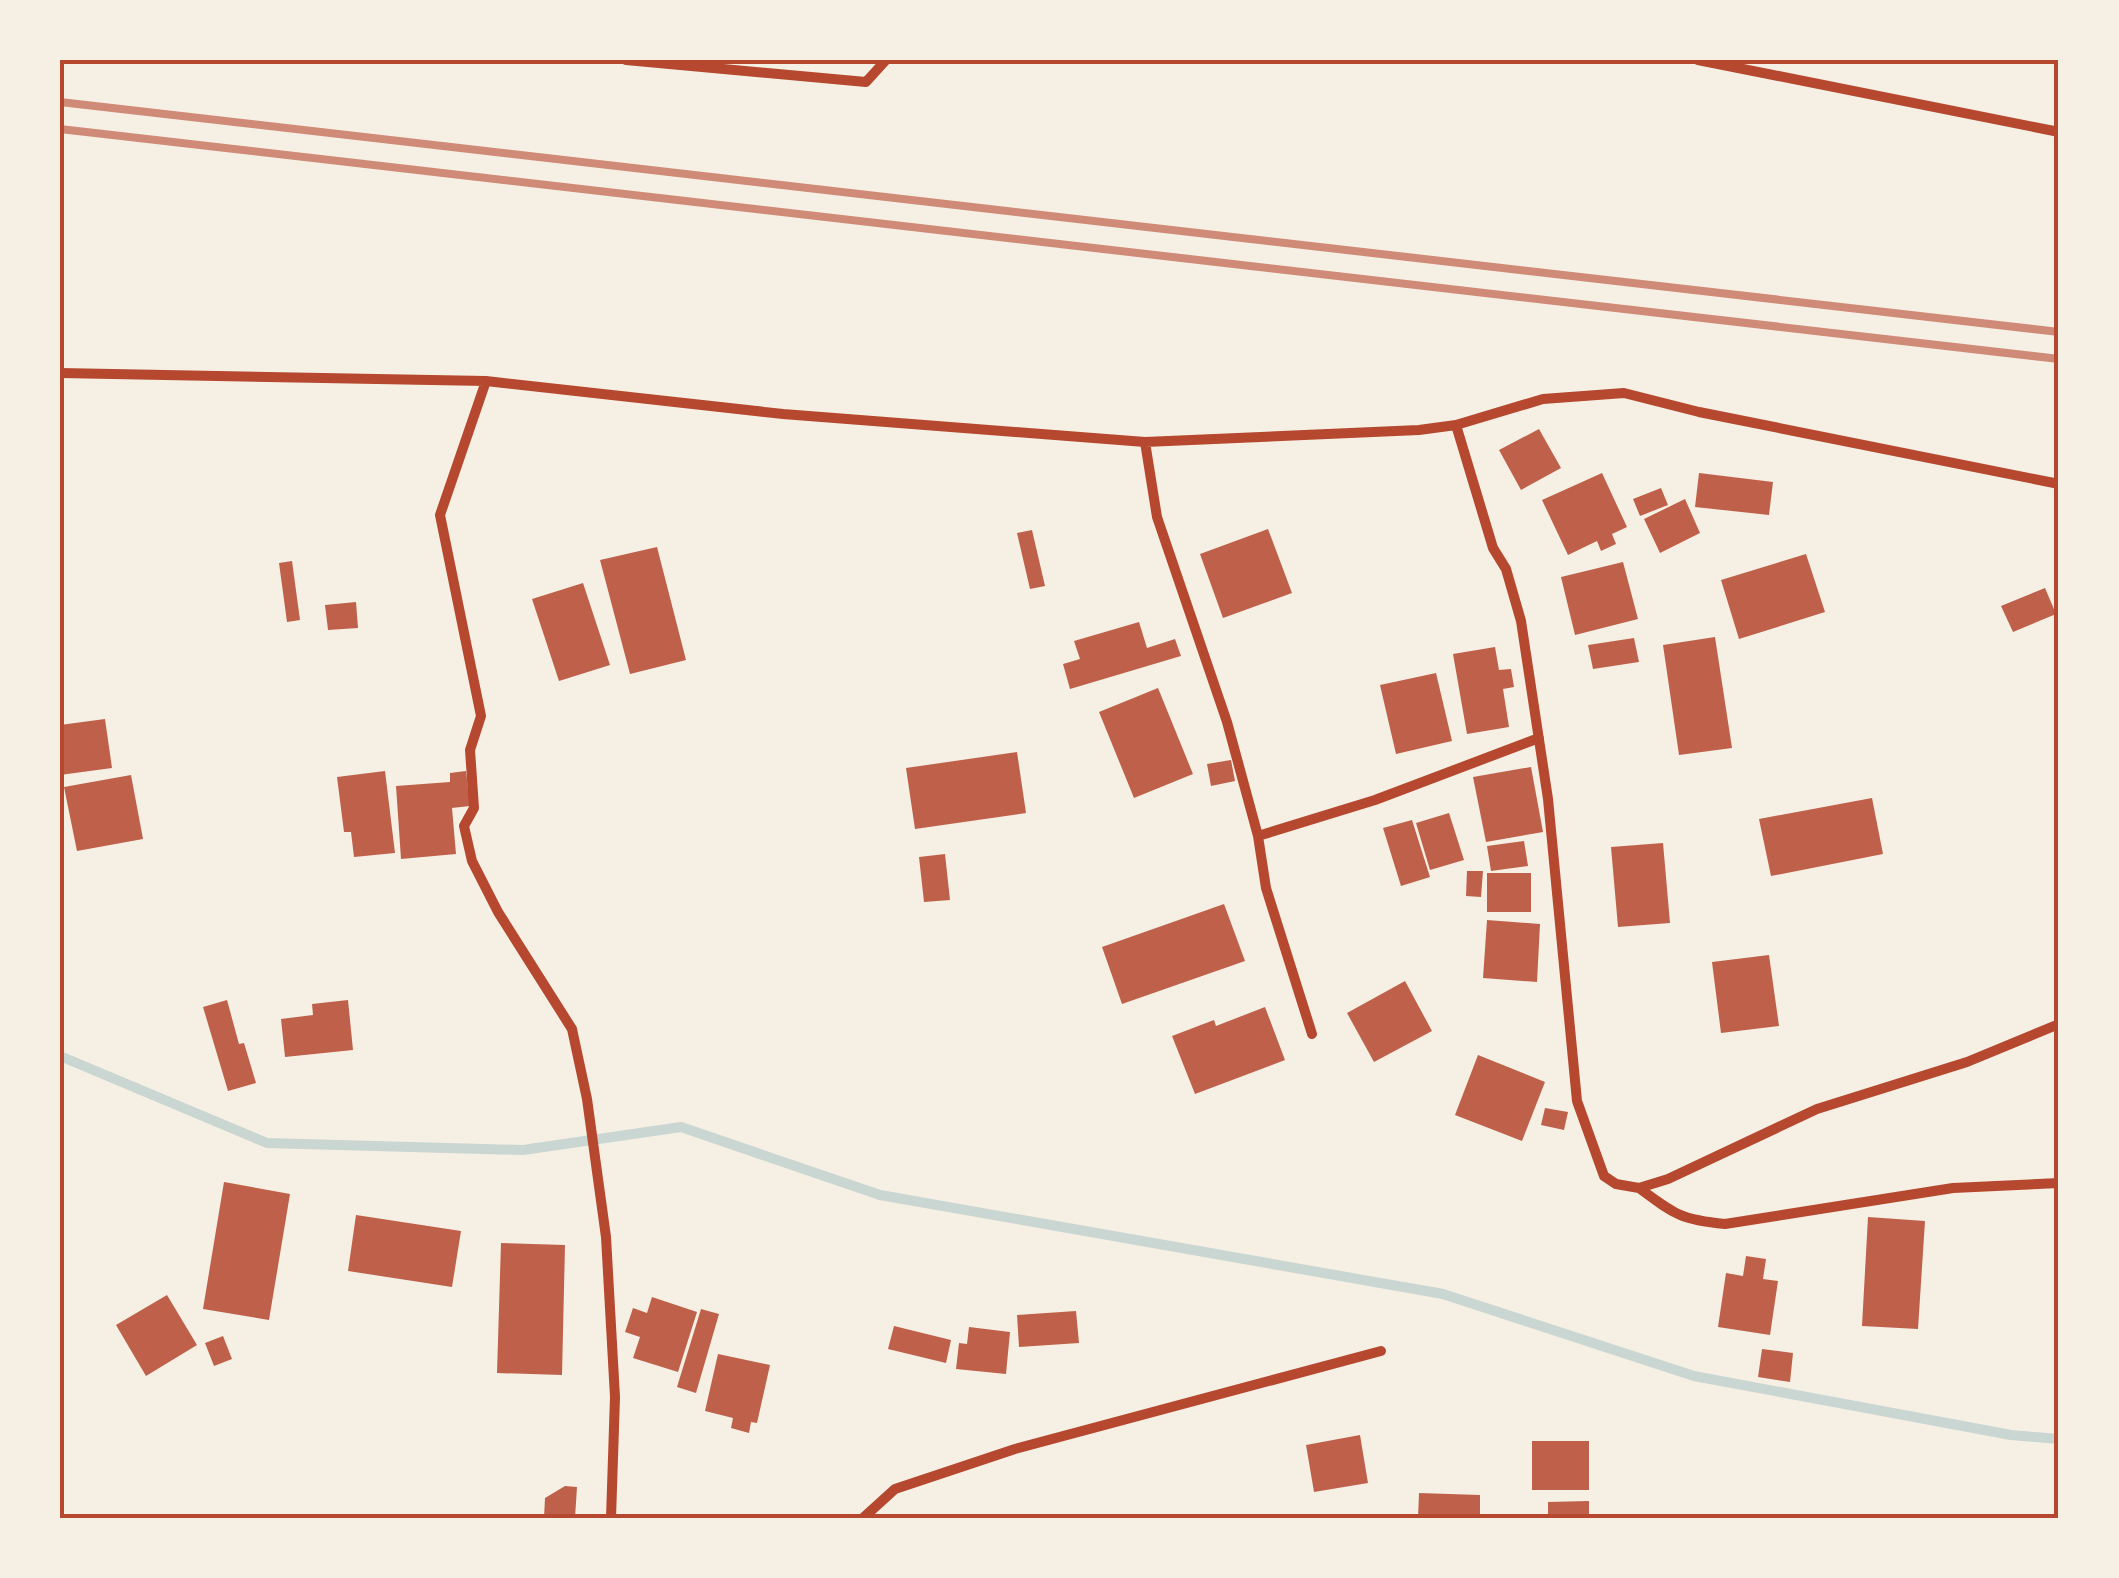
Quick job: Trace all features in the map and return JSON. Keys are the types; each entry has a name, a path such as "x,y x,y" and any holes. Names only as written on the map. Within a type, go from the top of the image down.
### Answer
{"street":[{"path":"626,60 866,82 886,60"},
{"path":"1698,60 2059,132"},
{"path":"60,374 486,381 783,414 1145,442 1419,430 1456,425 1543,399 1624,393 1718,416 2059,484"},
{"path":"486,381 440,515 481,716 470,750 474,808 464,826 472,861 498,912 572,1029 606,1237 615,1397 610,1518"},
{"path":"1456,425 1492,548 1506,569 1522,621 1539,738 1576,1101 1604,1176 1616,1184 1640,1188 1668,1180 1817,1109 1968,1062 2059,1024"},
{"path":"1145,442 1150,491 1214,691 1222,704 1258,836 1266,888 1312,1034"},
{"path":"1258,836 1374,800 1539,738"},
{"path":"1640,1188 1690,1221 1725,1224 1953,1188 2059,1182"},
{"path":"862,1518 895,1489 1015,1449 1381,1351"}],"building":[{"path":"1539,429 1561,468 1521,490 1499,450"},
{"path":"1602,473 1627,527 1612,534 1616,544 1601,551 1597,541 1568,555 1542,500"},
{"path":"1699,473 1773,482 1769,515 1695,507"},
{"path":"1661,488 1668,505 1640,516 1633,499"},
{"path":"1685,499 1700,533 1660,553 1644,519"},
{"path":"1268,529 1292,593 1223,618 1200,554"},
{"path":"1032,530 1045,586 1030,589 1017,533"},
{"path":"657,547 686,660 630,674 600,560"},
{"path":"1806,554 1825,612 1739,639 1721,580"},
{"path":"292,561 300,620 287,622 279,563"},
{"path":"1623,562 1638,619 1575,635 1561,577"},
{"path":"583,583 610,665 559,681 532,599"},
{"path":"2045,588 2056,614 2013,632 2001,606"},
{"path":"356,602 358,628 328,630 325,605"},
{"path":"1139,622 1147,648 1175,639 1181,656 1070,689 1063,664 1080,659 1074,641"},
{"path":"1715,637 1732,748 1679,755 1663,645"},
{"path":"1634,638 1639,662 1593,669 1588,645"},
{"path":"1495,647 1499,670 1511,669 1514,687 1503,689 1509,727 1467,734 1453,654"},
{"path":"1436,673 1452,741 1396,754 1380,685"},
{"path":"1158,688 1193,774 1134,798 1099,712"},
{"path":"105,719 112,768 60,775 60,725"},
{"path":"1017,752 1026,813 915,829 906,768"},
{"path":"1231,760 1235,781 1211,786 1207,764"},
{"path":"1531,767 1543,832 1486,842 1473,777"},
{"path":"385,771 395,853 354,857 351,832 344,832 337,777"},
{"path":"466,771 470,806 452,808 456,854 401,859 396,786 450,782 450,773"},
{"path":"131,775 143,839 77,851 64,787"},
{"path":"1872,798 1883,854 1771,876 1759,819"},
{"path":"1449,813 1464,860 1430,870 1416,823"},
{"path":"1412,820 1430,877 1401,886 1383,828"},
{"path":"1524,841 1528,866 1491,871 1487,846"},
{"path":"1663,843 1670,923 1618,927 1611,847"},
{"path":"945,854 950,900 924,902 919,857"},
{"path":"1467,871 1483,871 1481,897 1466,896"},
{"path":"1487,873 1531,873 1531,912 1487,912"},
{"path":"1224,904 1245,961 1122,1004 1102,947"},
{"path":"1487,920 1540,924 1537,982 1483,978"},
{"path":"1769,955 1779,1026 1721,1033 1712,962"},
{"path":"1405,981 1432,1031 1374,1062 1347,1013"},
{"path":"227,1000 239,1044 244,1043 256,1083 228,1091 203,1007"},
{"path":"348,1000 353,1050 285,1057 281,1019 313,1015 312,1004"},
{"path":"1265,1007 1285,1060 1195,1094 1172,1036 1214,1020 1216,1026"},
{"path":"1478,1055 1545,1082 1522,1141 1455,1115"},
{"path":"1545,1108 1568,1112 1564,1130 1541,1125"},
{"path":"224,1182 290,1194 269,1320 203,1309"},
{"path":"356,1215 461,1231 452,1287 348,1271"},
{"path":"1868,1217 1925,1221 1918,1329 1862,1326"},
{"path":"501,1243 565,1245 562,1375 497,1373"},
{"path":"1746,1256 1766,1259 1763,1279 1778,1281 1770,1335 1718,1327 1726,1273 1743,1276"},
{"path":"167,1295 197,1345 146,1376 116,1325"},
{"path":"652,1297 697,1312 678,1372 633,1358 640,1337 625,1332 633,1308 647,1313"},
{"path":"701,1309 719,1314 696,1393 677,1387"},
{"path":"1076,1311 1079,1343 1019,1347 1017,1315"},
{"path":"894,1326 951,1340 946,1363 888,1349"},
{"path":"969,1327 1010,1332 1006,1374 956,1369 959,1343 967,1344"},
{"path":"223,1336 232,1359 214,1366 205,1343"},
{"path":"1762,1349 1793,1353 1790,1382 1758,1377"},
{"path":"718,1354 770,1365 757,1423 751,1422 749,1433 731,1428 733,1418 705,1411"},
{"path":"1360,1435 1368,1483 1314,1492 1306,1445"},
{"path":"1532,1441 1589,1441 1589,1490 1532,1490"},
{"path":"565,1486 577,1487 575,1518 544,1518 545,1498"},
{"path":"1419,1493 1480,1495 1480,1518 1418,1518"},
{"path":"1589,1501 1589,1518 1548,1518 1548,1502"}],"waterway":[{"path":"60,1056 267,1143 523,1150 681,1127 880,1195 1443,1294 1694,1376 2011,1435 2059,1439"}],"railway":[{"path":"60,102 2059,332"},
{"path":"60,129 2059,359"}]}
